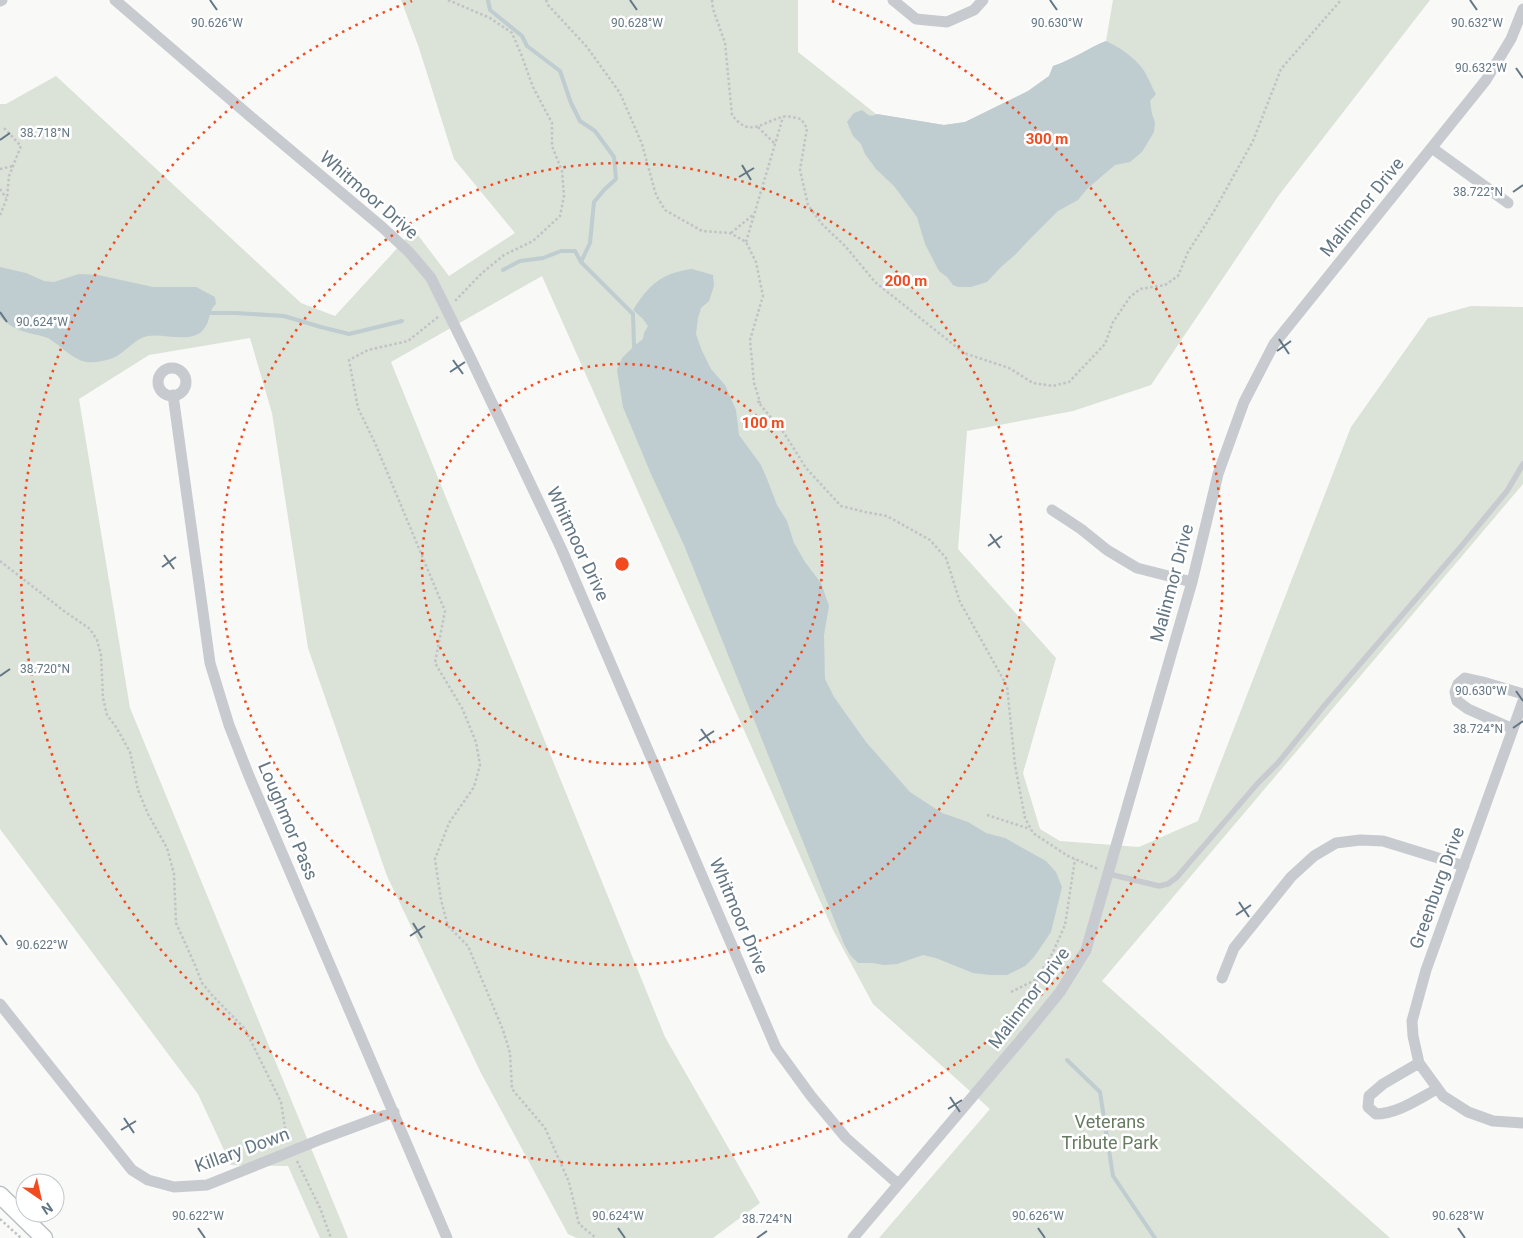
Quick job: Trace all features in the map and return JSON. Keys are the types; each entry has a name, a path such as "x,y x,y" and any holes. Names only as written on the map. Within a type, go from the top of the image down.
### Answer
{"main road":[{"path":"0,1195 44,1238"}],"street":[{"name":"Whitmoor Drive","path":"115,0 250,117 382,227 402,246 430,278 561,548 776,1048 811,1096 846,1138 898,1184"},
{"path":"892,0 916,19 947,22 974,10 983,0"},
{"name":"Malinmor Drive","path":"898,1184 1060,992 1086,950 1192,582 1218,474 1244,402 1274,344 1486,80 1511,39 1523,9"},
{"path":"1432,148 1508,203"},
{"name":"Loughmor Pass","path":"173,395 210,663 229,726 447,1238"},
{"path":"1052,510 1081,529 1107,550 1138,568 1192,582"},
{"path":"1513,729 1468,709 1457,701 1455,692 1458,684 1465,678 1523,694"},
{"name":"Greenburg Drive","path":"1523,701 1426,970 1412,1021 1419,1063 1443,1096 1468,1112 1493,1121 1523,1123"},
{"path":"1222,978 1234,948 1291,877 1314,856 1336,843 1360,840 1383,841 1464,866"},
{"name":"Killary Down","path":"0,1004 132,1170 148,1180 174,1187 207,1185 394,1112"},
{"path":"1419,1063 1383,1084 1368,1096 1368,1107 1376,1114 1385,1114 1401,1108 1437,1089"},
{"path":"853,1238 898,1184"}],"lane":[{"path":"1109,874 1159,886 1168,884 1177,877 1252,790 1278,763 1324,706 1464,543 1507,491 1523,464"}],"path":[{"path":"448,0 490,18 512,32 533,87 552,123 552,146 562,171 564,196 560,216 533,241 504,255 482,273 446,310 408,341 368,350 349,360 358,408 375,443 446,611 436,663 462,708 476,742 480,766 474,787 449,823 435,859 441,900 448,926 468,946 503,1030 510,1053 512,1089 545,1128 569,1182 579,1224 596,1238"},
{"path":"546,0 548,5 587,46 620,93 642,144 656,195 665,210 702,231 730,233 746,242 756,262 763,296 750,340 754,383 760,402 758,402 784,433 806,468 841,506 887,516 930,540 946,558 960,602 1007,686 1015,765 1025,818 1033,833 1075,859 1109,874"},
{"path":"712,0 713,9 725,43 732,115 738,123 750,128 758,127 784,116 802,119 807,128 800,170 808,205 822,224 846,247 875,282 964,353 1009,368 1033,383 1053,386 1069,382 1105,344 1113,322 1130,297 1140,289 1165,285 1178,276 1188,252 1213,214 1252,141 1281,70 1341,0"},
{"path":"746,242 784,116"},
{"path":"758,127 775,144"},
{"path":"0,215 6,198 9,176 21,146 4,128"},
{"path":"0,169 13,166"},
{"path":"0,189 6,198"},
{"path":"730,233 755,213"},
{"path":"0,561 90,629 97,640 101,655 104,698 108,715 130,752 138,790 148,814 167,848 174,874 176,923 202,983 245,1028 281,1102 286,1134 320,1208 331,1238"},
{"path":"987,815 1031,829"},
{"path":"1011,992 1037,979 1054,952 1065,925 1075,859"},
{"path":"1037,979 1037,987"},
{"path":"0,1219 21,1238"}],"green space":[{"name":"Veterans Tribute Park","path":"401,0 798,0 798,52 876,114 944,125 965,122 1028,91 1049,76 1053,66 1106,41 1113,0 1430,0 1279,195 1151,385 1073,411 967,431 958,549 1056,658 1023,773 1040,829 1060,841 1139,847 1198,821 1351,427 1428,318 1471,306 1523,307 1523,484 1102,981 1390,1238 879,1238 990,1109 873,1004 833,930 542,276 391,362 665,1037 760,1203 713,1238 577,1238 568,1234 481,1073 387,876 308,648 272,413 250,338 149,355 79,399 130,708 348,1238 320,1238 288,1166 231,1165 198,1094 0,829 0,104 6,104 56,76 301,303 335,316 414,230 449,276 515,233 454,159 419,48"}],"shaded area":[{"path":"1106,41 1116,46 1139,64 1156,94 1150,101 1155,122 1154,132 1142,152 1130,162 1115,165 1087,189 1078,200 1058,211 987,282 971,287 953,285 939,271 925,244 917,217 894,186 876,169 865,154 861,144 853,136 847,122 854,113 862,110 870,116 877,114 944,125 965,122 1028,91 1049,76 1053,66"},
{"path":"0,267 26,273 44,281 54,282 79,274 98,275 153,287 196,287 215,297 216,304 212,309 206,327 198,334 185,337 154,335 143,337 113,358 100,362 86,362 71,355 48,338 19,330 0,317"},
{"path":"692,269 713,275 714,286 709,301 701,308 698,318 696,334 702,351 711,369 725,385 736,410 739,435 761,465 777,505 787,521 794,543 805,562 821,583 829,606 824,635 825,679 834,697 866,742 910,792 942,813 968,822 986,833 1005,838 1046,861 1056,872 1062,887 1051,932 1034,957 1025,966 1007,975 973,973 936,958 923,955 897,964 858,963 850,955 844,944 684,545 623,407 617,370 622,358 643,339 648,326 633,310 651,287 664,277"}],"waterway":[{"path":"488,0 490,10 522,36 527,46 560,71 571,103 580,121 595,131 614,157 616,179 594,202 590,243 581,262"},
{"path":"503,270 520,261 543,258 561,251 575,251 581,262 633,314 634,346"},
{"path":"207,313 284,316 349,334 402,321"},
{"path":"1067,1060 1100,1092 1113,1176 1155,1238"}]}
